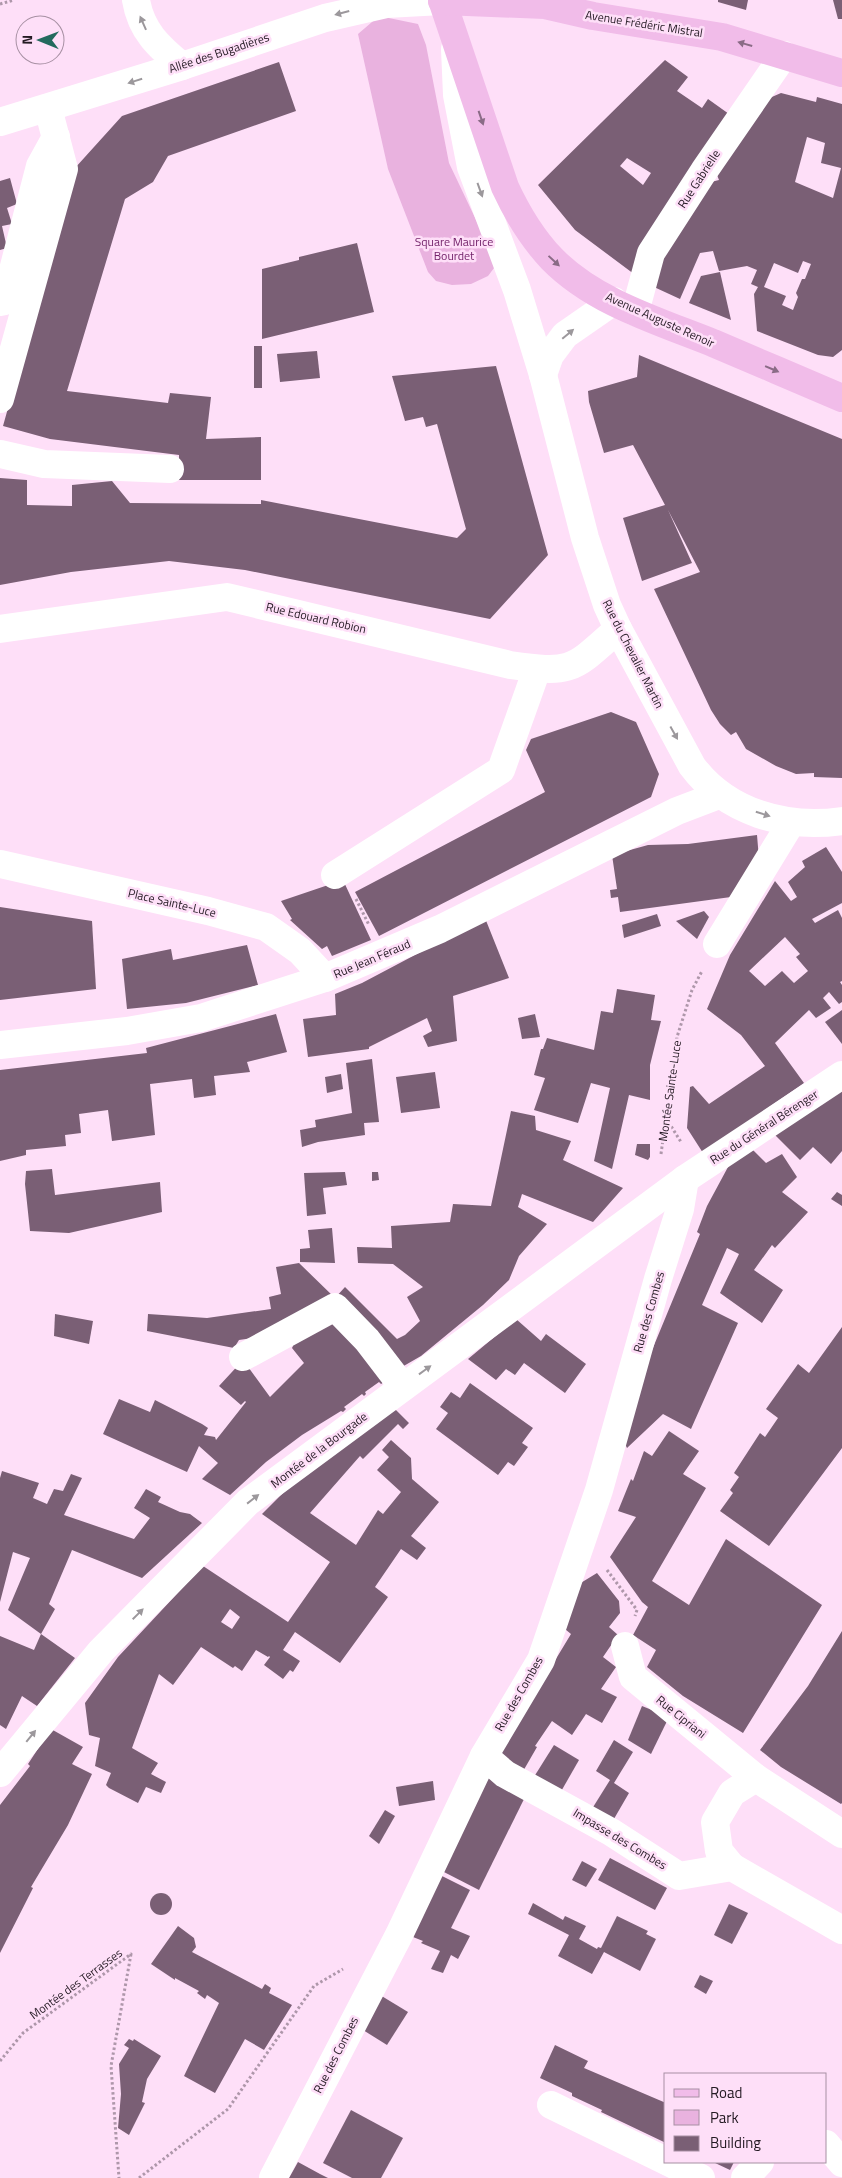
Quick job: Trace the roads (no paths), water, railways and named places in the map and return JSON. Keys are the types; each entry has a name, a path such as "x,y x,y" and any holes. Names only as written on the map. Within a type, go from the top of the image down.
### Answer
{"main road":[{"name":"Avenue Frédéric Mistral","path":"442,0 542,2 593,16 722,37 842,73"},
{"name":"Avenue Auguste Renoir","path":"442,0 505,187 514,207 535,240 553,261 584,285 624,306 842,398"}],"street":[{"path":"136,0 138,11 150,37 161,49 182,66"},
{"name":"Allée des Bugadières","path":"0,122 182,66 307,23 357,9 386,4 442,0"},
{"name":"Rue du Chevalier Martin","path":"454,39 457,95 471,167 516,290 543,375 585,538 607,605 618,629 692,766 705,783 718,795 756,812 791,823 842,821"},
{"name":"Rue Gabrielle","path":"624,306 650,253 784,55"},
{"path":"0,399 64,169 48,108"},
{"path":"0,302 6,301 40,166 56,137"},
{"path":"543,375 550,355 565,335 624,306"},
{"path":"0,454 44,464 170,469"},
{"name":"Rue Edouard Robion","path":"0,630 226,597 510,665 558,670 576,664 618,629"},
{"path":"338,873 501,770 537,669"},
{"name":"Rue Jean Féraud","path":"0,1045 127,1032 201,1018 325,978 383,955 440,929 677,811 718,795"},
{"path":"717,944 791,823"},
{"name":"Place Sainte-Luce","path":"0,864 208,911 266,927 300,951 325,978"},
{"name":"Rue du Général Bérenger","path":"685,1179 842,1075"},
{"name":"Montée de la Bourgade","path":"0,1773 101,1651 248,1502 685,1179"},
{"name":"Rue des Combes","path":"273,2178 399,1935 484,1756 540,1660 599,1490 658,1279 680,1209 685,1179"},
{"path":"243,1358 335,1307 367,1340 403,1387"},
{"name":"Rue Cipriani","path":"625,1646 633,1677 756,1778 842,1834"},
{"name":"Impasse des Combes","path":"484,1756 505,1774 611,1832 679,1876 732,1867"},
{"path":"756,1778 732,1793 715,1822 718,1851 732,1867 842,1930"},
{"path":"551,2104 664,2160"},
{"path":"827,2145 842,2163"},
{"path":"671,2163 701,2178"},
{"path":"745,2178 759,2163"}],"park label":[{"name":"Square Maurice Bourdet","path":"454,249"}]}
